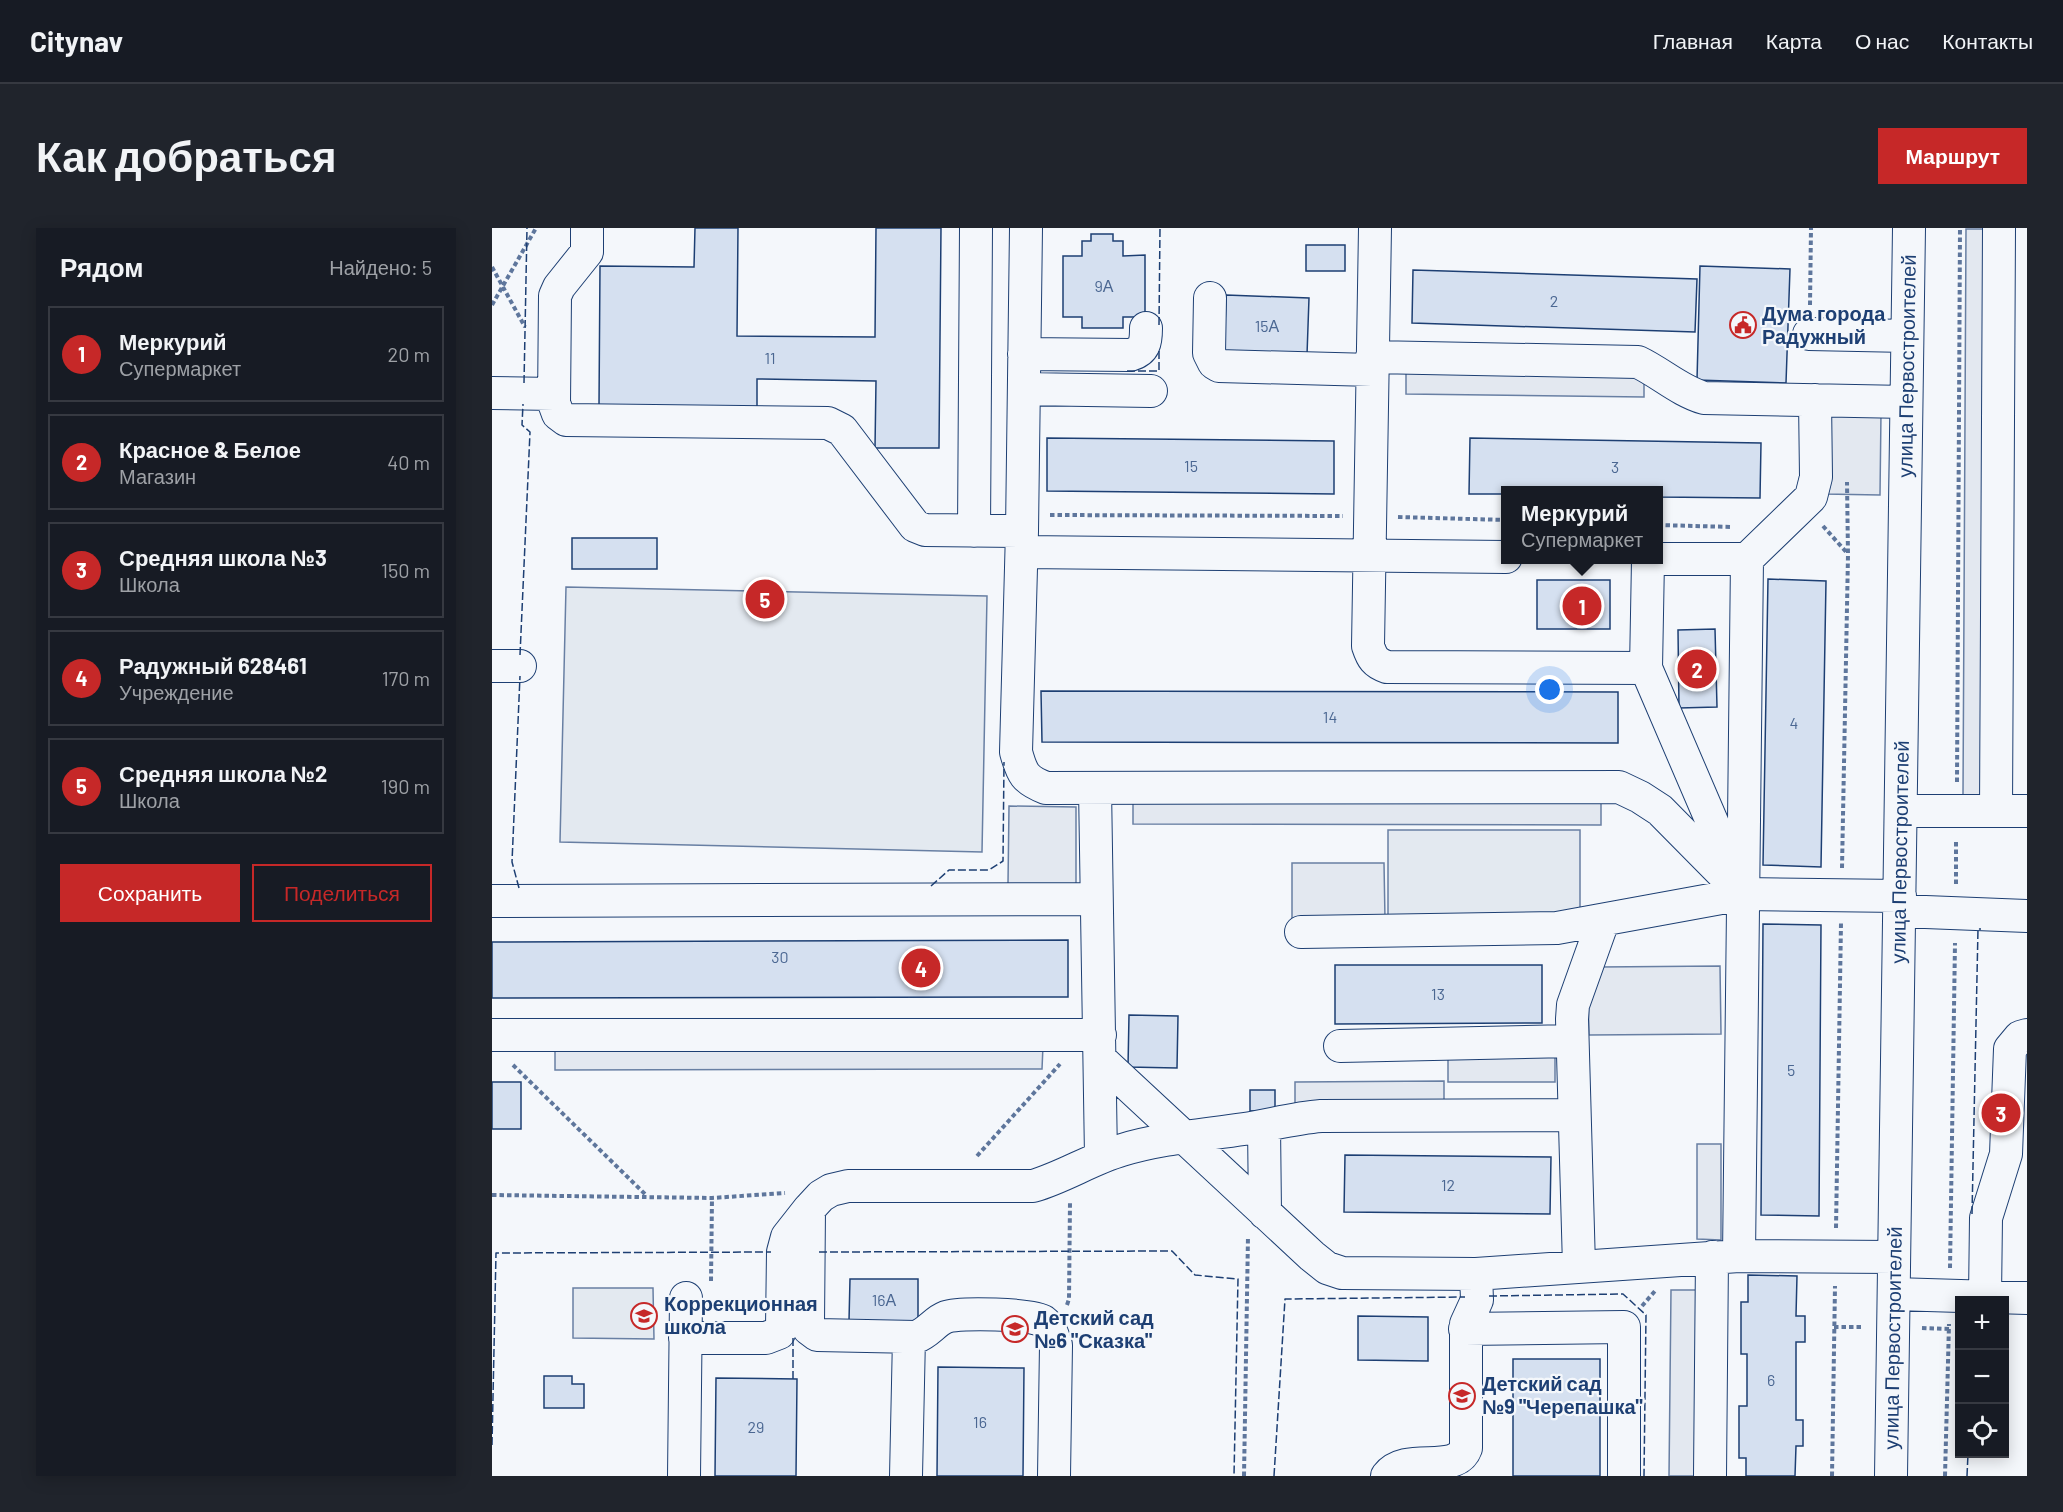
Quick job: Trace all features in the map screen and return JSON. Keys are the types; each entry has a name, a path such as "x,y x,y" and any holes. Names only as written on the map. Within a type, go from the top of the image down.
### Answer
{"street":[{"path":"587,228 587,252 559,287 555,296 554,403 558,414 566,420 828,423 842,430 915,526 925,530 1022,533 1368,555 1501,557"},
{"path":"974,531 976,228"},
{"path":"1026,228 1022,533 1016,752 1021,768 1031,782 1046,788 1619,787 1660,810 1743,894"},
{"path":"1375,228 1368,646 1376,663 1387,667 1646,668"},
{"name":"улица Первостроителей","path":"1891,1476 1908,228"},
{"path":"1996,811 1999,228"},
{"path":"1210,298 1209,353 1214,363 1219,366 1638,362 1655,370 1688,393 1704,398 1906,402"},
{"path":"1024,354 1130,355 1143,349 1146,342 1146,328"},
{"path":"1809,334 1907,336"},
{"path":"1024,388 1151,391"},
{"path":"492,393 554,394"},
{"path":"1663,559 1747,559 1811,498 1816,477 1815,400"},
{"path":"1710,1476 1726,1257 1743,894 1747,559"},
{"path":"1648,564 1646,668 1743,894"},
{"path":"1095,788 1095,1043 1101,1157"},
{"path":"1677,828 1706,807 1743,807"},
{"path":"1901,811 2027,812"},
{"path":"1301,932 1548,929 1603,921 1743,894 1841,895 1955,913 2027,916"},
{"path":"492,900 1096,899"},
{"path":"1579,1266 1572,1041 1573,1005 1603,921"},
{"path":"492,1035 1095,1043 1184,1138 1256,1224 1327,1268 1342,1273 1476,1274 1726,1257 1894,1257"},
{"path":"1986,1296 1986,1218 2006,1154 2010,1048 2020,1036 2027,1035"},
{"path":"1340,1046 1572,1041"},
{"path":"686,1338 766,1338 779,1333 782,1327 784,1244 820,1199 848,1186 1033,1186 1050,1181 1101,1157 1126,1149 1264,1126 1292,1119 1321,1116 1575,1115"},
{"path":"1256,1224 1264,1126"},
{"path":"820,1199 809,1329 817,1335 909,1337 922,1335 942,1319 956,1315 1033,1316 1047,1325 1053,1333 1056,1345 1054,1476"},
{"path":"1387,1476 1392,1469 1400,1467 1449,1466 1458,1463 1464,1456 1466,1448 1465,1329 1477,1300 1476,1274"},
{"path":"1894,1294 1968,1296"},
{"path":"684,1476 686,1298"},
{"path":"2009,1298 2027,1298"},
{"path":"1465,1329 1624,1327 1624,1476"},
{"path":"906,1476 909,1337"}],"path":[{"path":"492,305 537,228"},
{"path":"1945,1476 1957,811 1959,228"},
{"path":"1832,1476 1848,555 1847,472"},
{"path":"1022,533 1369,517 1501,520"},
{"path":"1663,525 1734,527"},
{"path":"950,1186 1095,1043"},
{"path":"508,1061 647,1197"},
{"path":"1047,1325 1066,1306 1069,1299 1070,1171"},
{"path":"492,1195 820,1199"},
{"path":"1244,1476 1256,1224"}],"shaded area":[{"path":"1966,229 1988,229 1986,795 1963,795"},
{"path":"1406,369 1644,371 1644,397 1406,394"},
{"path":"1825,412 1881,413 1880,495 1824,494"},
{"path":"566,587 987,596 982,852 560,842"},
{"path":"1133,797 1601,797 1601,825 1133,824"},
{"path":"1009,806 1076,807 1076,884 1008,884"},
{"path":"1388,830 1580,830 1580,910 1533,920 1388,919"},
{"path":"1292,863 1384,863 1385,919 1292,919"},
{"path":"1720,966 1721,1034 1589,1035 1588,997 1599,967"},
{"path":"1043,1046 1042,1069 555,1070 555,1047"},
{"path":"1448,1056 1555,1056 1555,1082 1448,1082"},
{"path":"1444,1081 1444,1105 1295,1105 1295,1082"},
{"path":"1697,1144 1721,1144 1721,1240 1697,1239"},
{"path":"573,1288 653,1288 654,1339 573,1338"},
{"path":"1671,1290 1697,1290 1696,1476 1669,1476"}],"building":[{"path":"695,228 738,228 737,336 875,337 876,228 941,228 939,448 875,448 876,381 757,379 757,407 599,406 600,266 694,267"},
{"path":"1091,234 1113,234 1113,241 1123,241 1123,256 1145,255 1145,317 1123,317 1123,328 1082,328 1082,317 1063,317 1063,256 1082,256 1082,241 1091,241"},
{"path":"1306,245 1345,245 1345,271 1306,271"},
{"name":"Дума города Радужный","path":"1700,266 1790,269 1786,383 1697,380"},
{"path":"1413,270 1697,279 1695,332 1412,323"},
{"path":"1226,295 1309,298 1307,355 1224,358"},
{"path":"1047,438 1334,441 1334,494 1047,491"},
{"path":"1470,438 1761,443 1760,498 1663,497 1663,486 1501,486 1501,494 1469,494"},
{"path":"572,538 657,538 657,569 572,569"},
{"path":"1768,579 1826,581 1821,867 1763,865"},
{"path":"1537,580 1610,580 1610,629 1537,629"},
{"path":"1715,629 1717,707 1679,708 1678,630"},
{"path":"1041,691 1618,692 1618,743 1042,742"},
{"path":"1763,924 1821,925 1819,1216 1761,1215"},
{"path":"1068,940 1068,997 492,998 492,942"},
{"path":"1335,965 1542,965 1542,1023 1335,1024"},
{"path":"1129,1015 1178,1016 1177,1068 1128,1067"},
{"path":"492,1082 521,1082 521,1129 492,1129"},
{"path":"1250,1090 1275,1090 1275,1111 1250,1111"},
{"path":"1345,1155 1551,1157 1550,1214 1344,1212"},
{"path":"1748,1275 1797,1276 1796,1316 1805,1316 1805,1342 1796,1342 1796,1420 1803,1420 1803,1446 1796,1446 1795,1476 1746,1476 1746,1458 1739,1458 1739,1406 1747,1406 1747,1354 1741,1354 1741,1302 1748,1302"},
{"path":"850,1279 918,1279 918,1321 849,1321"},
{"path":"1358,1316 1428,1317 1428,1361 1358,1360"},
{"path":"1513,1359 1600,1359 1600,1476 1513,1476"},
{"path":"938,1367 1024,1368 1023,1476 937,1476"},
{"path":"544,1376 572,1376 572,1384 584,1384 584,1408 544,1408"},
{"path":"716,1378 797,1379 796,1476 715,1476"}],"fence":[{"path":"524,383 527,228"},
{"path":"1159,325 1160,228"},
{"path":"1127,371 1159,371 1159,349"},
{"path":"520,655 530,432 522,425 523,404"},
{"path":"519,888 512,862 520,676"},
{"path":"931,886 949,870 989,870 1003,861 1004,762"},
{"path":"1972,1214 1978,929 1981,929"},
{"path":"819,1252 1172,1251 1195,1275 1238,1279 1234,1476"},
{"path":"492,1445 496,1253 771,1252"},
{"path":"1489,1296 1623,1294 1646,1315 1644,1476"},
{"path":"1274,1476 1285,1299 1465,1297"},
{"path":"793,1336 793,1379"},
{"path":"1967,1476 1968,1458"}],"place":[{"name":"Дума города Радужный","path":"1743,325"},
{"name":"Средняя школа №2","path":"765,599"},
{"name":"Меркурий","path":"1582,606"},
{"name":"Красное & Белое","path":"1697,669"},
{"name":"Радужный 628461","path":"921,968"},
{"name":"Средняя школа №3","path":"2001,1113"},
{"name":"Коррекционная школа","path":"644,1316"},
{"name":"Детский сад №6 \"Сказка\"","path":"1015,1329"},
{"name":"Детский сад №9 \"Черепашка\"","path":"1462,1396"}]}
